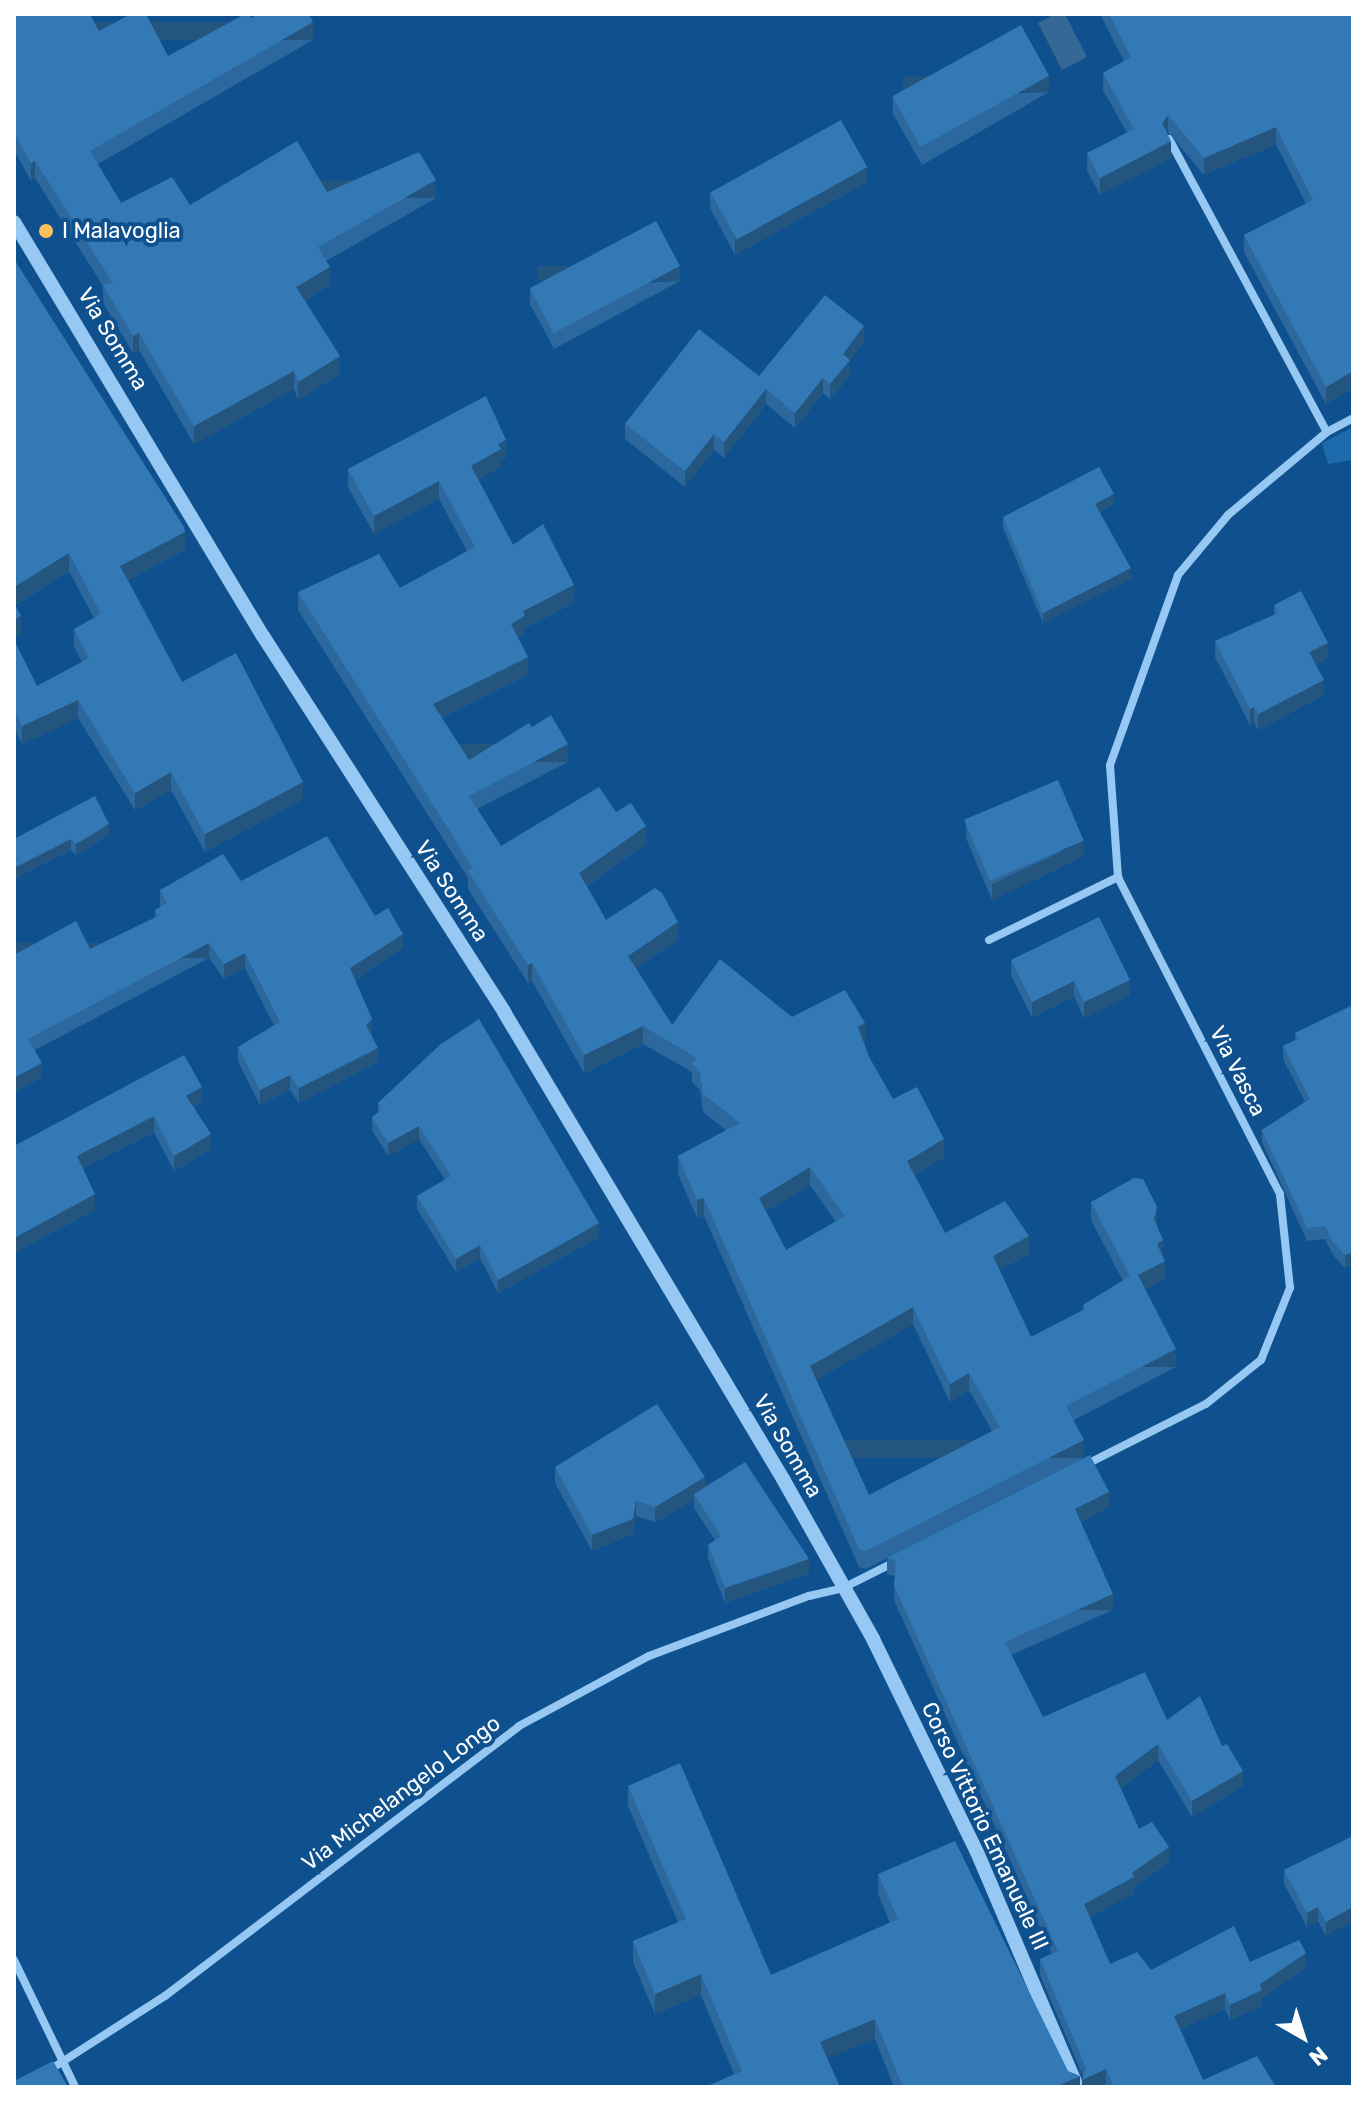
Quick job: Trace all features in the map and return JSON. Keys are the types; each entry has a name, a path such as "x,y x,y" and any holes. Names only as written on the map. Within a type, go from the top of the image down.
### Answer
{"street":[{"path":"1169,139 1327,432"},
{"name":"Via Somma","path":"14,222 263,636 512,1026 689,1318 843,1588"},
{"name":"Via Vasca","path":"1080,1468 1206,1404 1261,1360 1290,1288 1280,1194 1118,877 1110,765 1178,575 1228,515 1327,432 1353,418"},
{"path":"989,940 1118,877"},
{"path":"843,1588 898,1560"},
{"name":"Via Michelangelo Longo","path":"39,2075 63,2064 165,1996 519,1726 649,1656 809,1596 843,1588"},
{"name":"Corso Vittorio Emanuele III","path":"843,1588 873,1639 977,1852 1077,2087"},
{"path":"14,1960 75,2087"}],"shaded area":[{"path":"1055,14 1065,14 1087,57 1062,70 1038,23"},
{"path":"1353,427 1353,460 1328,464 1322,443"}],"building":[{"path":"14,14 90,14 99,31 131,14 146,14 168,56 245,14 251,18 258,14 309,14 313,22 90,151 121,203 172,177 190,205 297,141 327,192 419,152 436,180 318,247 330,267 296,287 340,356 298,382 294,371 194,426 139,333 133,336 103,285 113,283 35,161 31,163 14,132"},
{"path":"1109,14 1353,14 1353,371 1326,387 1244,235 1313,200 1276,127 1204,158 1168,115 1162,123 1171,141 1100,178 1087,153 1134,129 1103,73 1131,57"},
{"path":"1021,25 1049,76 921,147 892,96"},
{"path":"841,120 867,167 737,239 711,192"},
{"path":"656,221 680,266 554,333 530,288"},
{"path":"14,259 184,527 185,532 120,566 182,682 236,653 303,782 205,834 171,772 135,793 78,700 22,726 14,709 14,640 37,686 89,658 74,629 101,614 69,553 14,587"},
{"path":"825,295 864,326 843,354 850,360 830,384 823,378 795,413 766,389 724,442 714,434 685,471 625,424 699,329 759,376"},
{"path":"486,396 506,440 498,444 501,449 471,466 513,545 543,524 574,585 523,611 525,616 511,624 528,657 433,704 469,760 529,723 532,727 551,715 568,744 469,796 501,846 599,787 616,812 631,803 646,826 579,873 606,920 655,888 662,893 678,922 628,956 672,1025 720,959 792,1017 845,990 865,1023 858,1027 869,1057 893,1099 917,1087 944,1139 907,1161 945,1233 1005,1201 1029,1236 993,1256 1031,1337 1085,1309 1083,1305 1130,1276 1091,1202 1134,1178 1143,1179 1157,1207 1154,1219 1163,1240 1157,1244 1165,1261 1138,1275 1176,1349 1066,1406 1084,1440 866,1551 859,1549 704,1198 697,1200 678,1156 740,1123 703,1094 700,1072 692,1064 697,1058 643,1026 584,1055 532,963 528,965 468,871 473,868 298,592 379,554 400,588 475,547 439,481 374,516 348,469","holes":["810,1167 845,1216 786,1250 759,1198","913,1307 950,1384 969,1373 1000,1427 869,1495 810,1366"]},
{"path":"1099,467 1114,494 1095,504 1131,568 1043,613 1003,517"},
{"path":"1301,591 1328,643 1309,652 1324,680 1258,714 1254,707 1250,709 1215,641 1278,613 1274,605"},
{"path":"14,603 21,616 14,620"},
{"path":"1058,780 1084,841 990,881 964,820"},
{"path":"95,796 109,824 76,844 71,839 14,868 14,839"},
{"path":"327,836 375,916 388,908 403,934 350,968 372,1019 366,1025 378,1048 299,1088 290,1075 260,1090 238,1047 280,1022 245,953 224,964 209,943 28,1039 42,1063 14,1076 14,955 76,921 90,949 158,916 155,910 167,903 160,890 223,854 241,881"},
{"path":"1099,917 1130,980 1084,1002 1074,981 1032,1002 1011,960"},
{"path":"1353,1005 1353,1252 1345,1255 1333,1242 1325,1226 1307,1228 1262,1130 1310,1099 1283,1046 1298,1039 1295,1033"},
{"path":"479,1019 599,1223 498,1280 480,1245 456,1259 417,1196 451,1176 419,1126 388,1143 372,1117 381,1110 378,1103 441,1044"},
{"path":"184,1055 202,1087 186,1096 211,1134 174,1156 154,1116 77,1156 95,1194 14,1238 14,1146"},
{"path":"657,1404 705,1477 655,1507 636,1500 633,1519 592,1535 555,1467"},
{"path":"1090,1455 1109,1492 1075,1509 1113,1594 1005,1642 1043,1717 1145,1672 1167,1720 1200,1696 1222,1746 1227,1744 1243,1771 1192,1801 1158,1744 1115,1776 1139,1829 1152,1822 1169,1847 1132,1873 1134,1877 1084,1904 1110,1964 1137,1952 1151,1970 1234,1926 1250,1962 1299,1940 1306,1953 1260,1984 1262,1990 1230,2005 1225,1993 1174,2016 1203,2080 1257,2056 1276,2087 1114,2087 1106,2069 1082,2080 1086,2068 1040,1959 1058,1951 894,1585 896,1561 887,1558"},
{"path":"745,1462 809,1559 725,1588 708,1545 721,1536 694,1494"},
{"path":"680,1763 771,1975 898,1919 878,1874 955,1841 1068,2071 1080,2076 1055,2087 903,2087 875,2019 820,2042 840,2087 705,2087 742,2071 701,1974 655,1994 633,1941 686,1919 628,1786"},
{"path":"1353,1836 1353,1907 1326,1922 1318,1907 1307,1913 1284,1870"},
{"path":"53,2061 68,2087 14,2087 14,2081"}],"place":[{"name":"I Malavoglia","path":"46,231"}]}
